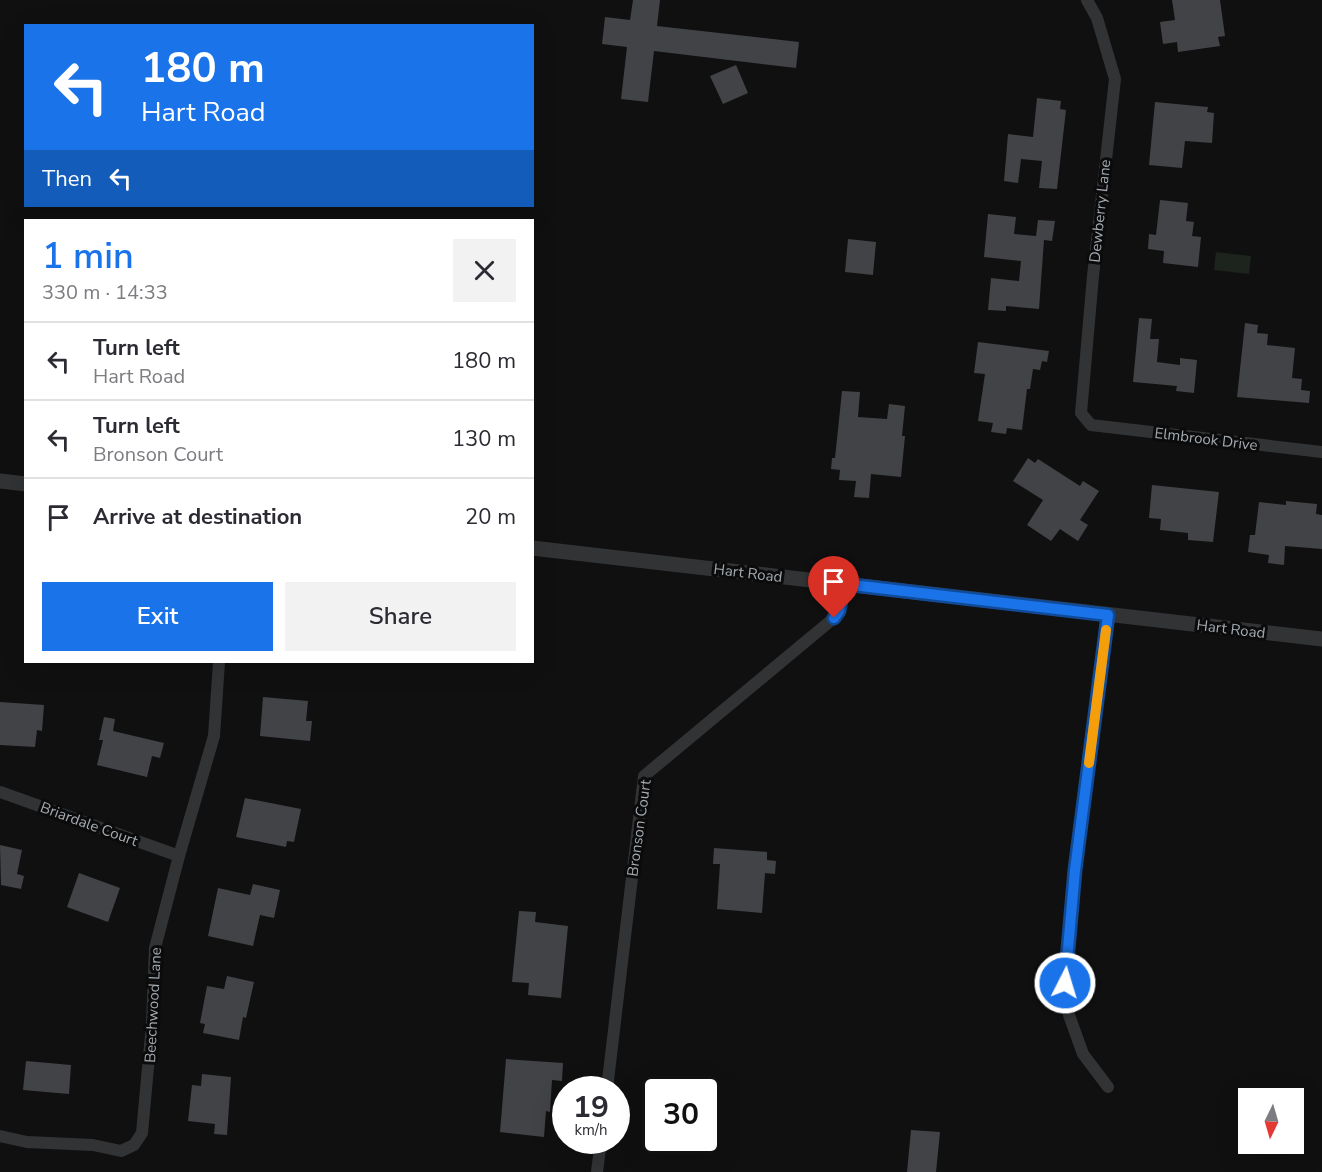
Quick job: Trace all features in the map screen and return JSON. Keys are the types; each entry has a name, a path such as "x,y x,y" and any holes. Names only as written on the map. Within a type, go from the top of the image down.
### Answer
{"street":[{"name":"Dewberry Lane","path":"1087,0 1097,18 1115,79 1093,276 1082,412 1091,425"},
{"name":"Elmbrook Drive","path":"1091,425 1322,452"},
{"path":"0,481 24,484"},
{"name":"Hart Road","path":"534,548 1322,639"},
{"name":"Bronson Court","path":"609,1076 644,776 834,618 839,611 844,584"},
{"path":"1108,615 1075,870 1065,983 1069,1015 1083,1054 1108,1087"},
{"name":"Beechwood Lane","path":"0,1137 27,1142 93,1145 121,1150 134,1145 142,1133 152,1024 155,948 178,856 214,736 219,663"},
{"name":"Briardale Court","path":"0,792 178,856"},
{"path":"597,1172 599,1154"}],"shaded area":[{"path":"1216,252 1251,256 1249,274 1214,270"}],"building":[{"path":"633,0 660,0 657,26 799,42 796,68 654,51 648,102 621,99 627,47 602,44 605,17 630,20"},
{"path":"1172,0 1220,0 1225,36 1218,37 1220,46 1178,52 1177,42 1163,44 1160,22 1175,20"},
{"path":"736,65 748,93 723,104 710,76"},
{"path":"1037,98 1061,101 1060,109 1066,110 1057,189 1039,188 1042,161 1021,159 1018,183 1004,181 1008,134 1033,137"},
{"path":"1155,102 1208,107 1207,112 1214,113 1212,143 1185,141 1182,168 1149,165"},
{"path":"1160,200 1188,203 1186,221 1194,222 1192,236 1201,237 1198,267 1163,263 1164,251 1148,249 1149,234 1156,235"},
{"path":"988,214 1016,217 1014,234 1036,236 1038,220 1055,221 1052,241 1044,240 1039,309 1006,306 1006,311 988,310 991,278 1019,281 1021,261 984,257"},
{"path":"848,239 876,242 873,275 845,272"},
{"path":"1139,318 1152,319 1150,339 1159,339 1157,362 1180,365 1180,358 1197,360 1194,393 1176,391 1177,386 1133,382"},
{"path":"1245,323 1258,325 1257,333 1268,334 1267,345 1295,348 1292,378 1302,379 1301,390 1310,391 1309,403 1237,397"},
{"path":"978,342 1049,351 1047,362 1042,361 1040,370 1033,369 1030,389 1027,389 1022,430 1007,428 1006,434 991,432 993,423 978,421 985,374 974,373"},
{"path":"842,391 860,392 858,417 887,419 889,404 905,406 901,477 871,474 869,498 854,497 856,481 839,480 840,470 831,469 832,458 835,458"},
{"path":"1028,458 1035,463 1038,459 1080,486 1083,481 1099,491 1080,520 1088,525 1078,541 1060,529 1051,541 1027,525 1043,500 1013,481"},
{"path":"1152,485 1219,492 1213,542 1188,540 1188,533 1160,530 1161,519 1149,518"},
{"path":"1286,501 1317,504 1316,514 1322,515 1322,549 1285,546 1284,565 1268,563 1269,555 1248,552 1250,535 1255,535 1259,502 1286,505"},
{"path":"263,697 308,701 306,721 312,721 310,741 260,736"},
{"path":"0,702 44,705 42,731 37,730 35,747 0,745"},
{"path":"104,717 115,719 113,731 164,743 160,758 152,756 147,777 97,765 103,740 99,740"},
{"path":"245,798 301,809 294,842 287,841 286,847 236,837"},
{"path":"0,845 22,850 17,874 24,876 21,889 1,885"},
{"path":"714,848 767,852 767,860 776,861 775,874 765,873 762,913 717,909 720,864 713,864"},
{"path":"79,873 120,888 108,922 67,907"},
{"path":"253,884 280,890 274,918 260,915 253,946 208,936 218,888 250,895"},
{"path":"519,911 536,912 535,922 568,926 561,998 528,995 529,983 512,982"},
{"path":"227,976 254,982 246,1018 243,1017 239,1040 203,1033 205,1024 200,1023 207,986 224,989"},
{"path":"506,1059 563,1063 562,1076 552,1076 550,1112 546,1111 544,1137 500,1132"},
{"path":"26,1061 71,1065 69,1094 23,1090"},
{"path":"202,1074 231,1077 227,1135 214,1134 215,1124 188,1121 192,1085 201,1086"},
{"path":"911,1130 940,1132 936,1172 907,1172"}],"slow traffic":[{"path":"1089,763 1106,630"}],"route":[{"path":"834,618 839,611 844,584 1108,615 1075,870 1065,983"}]}
